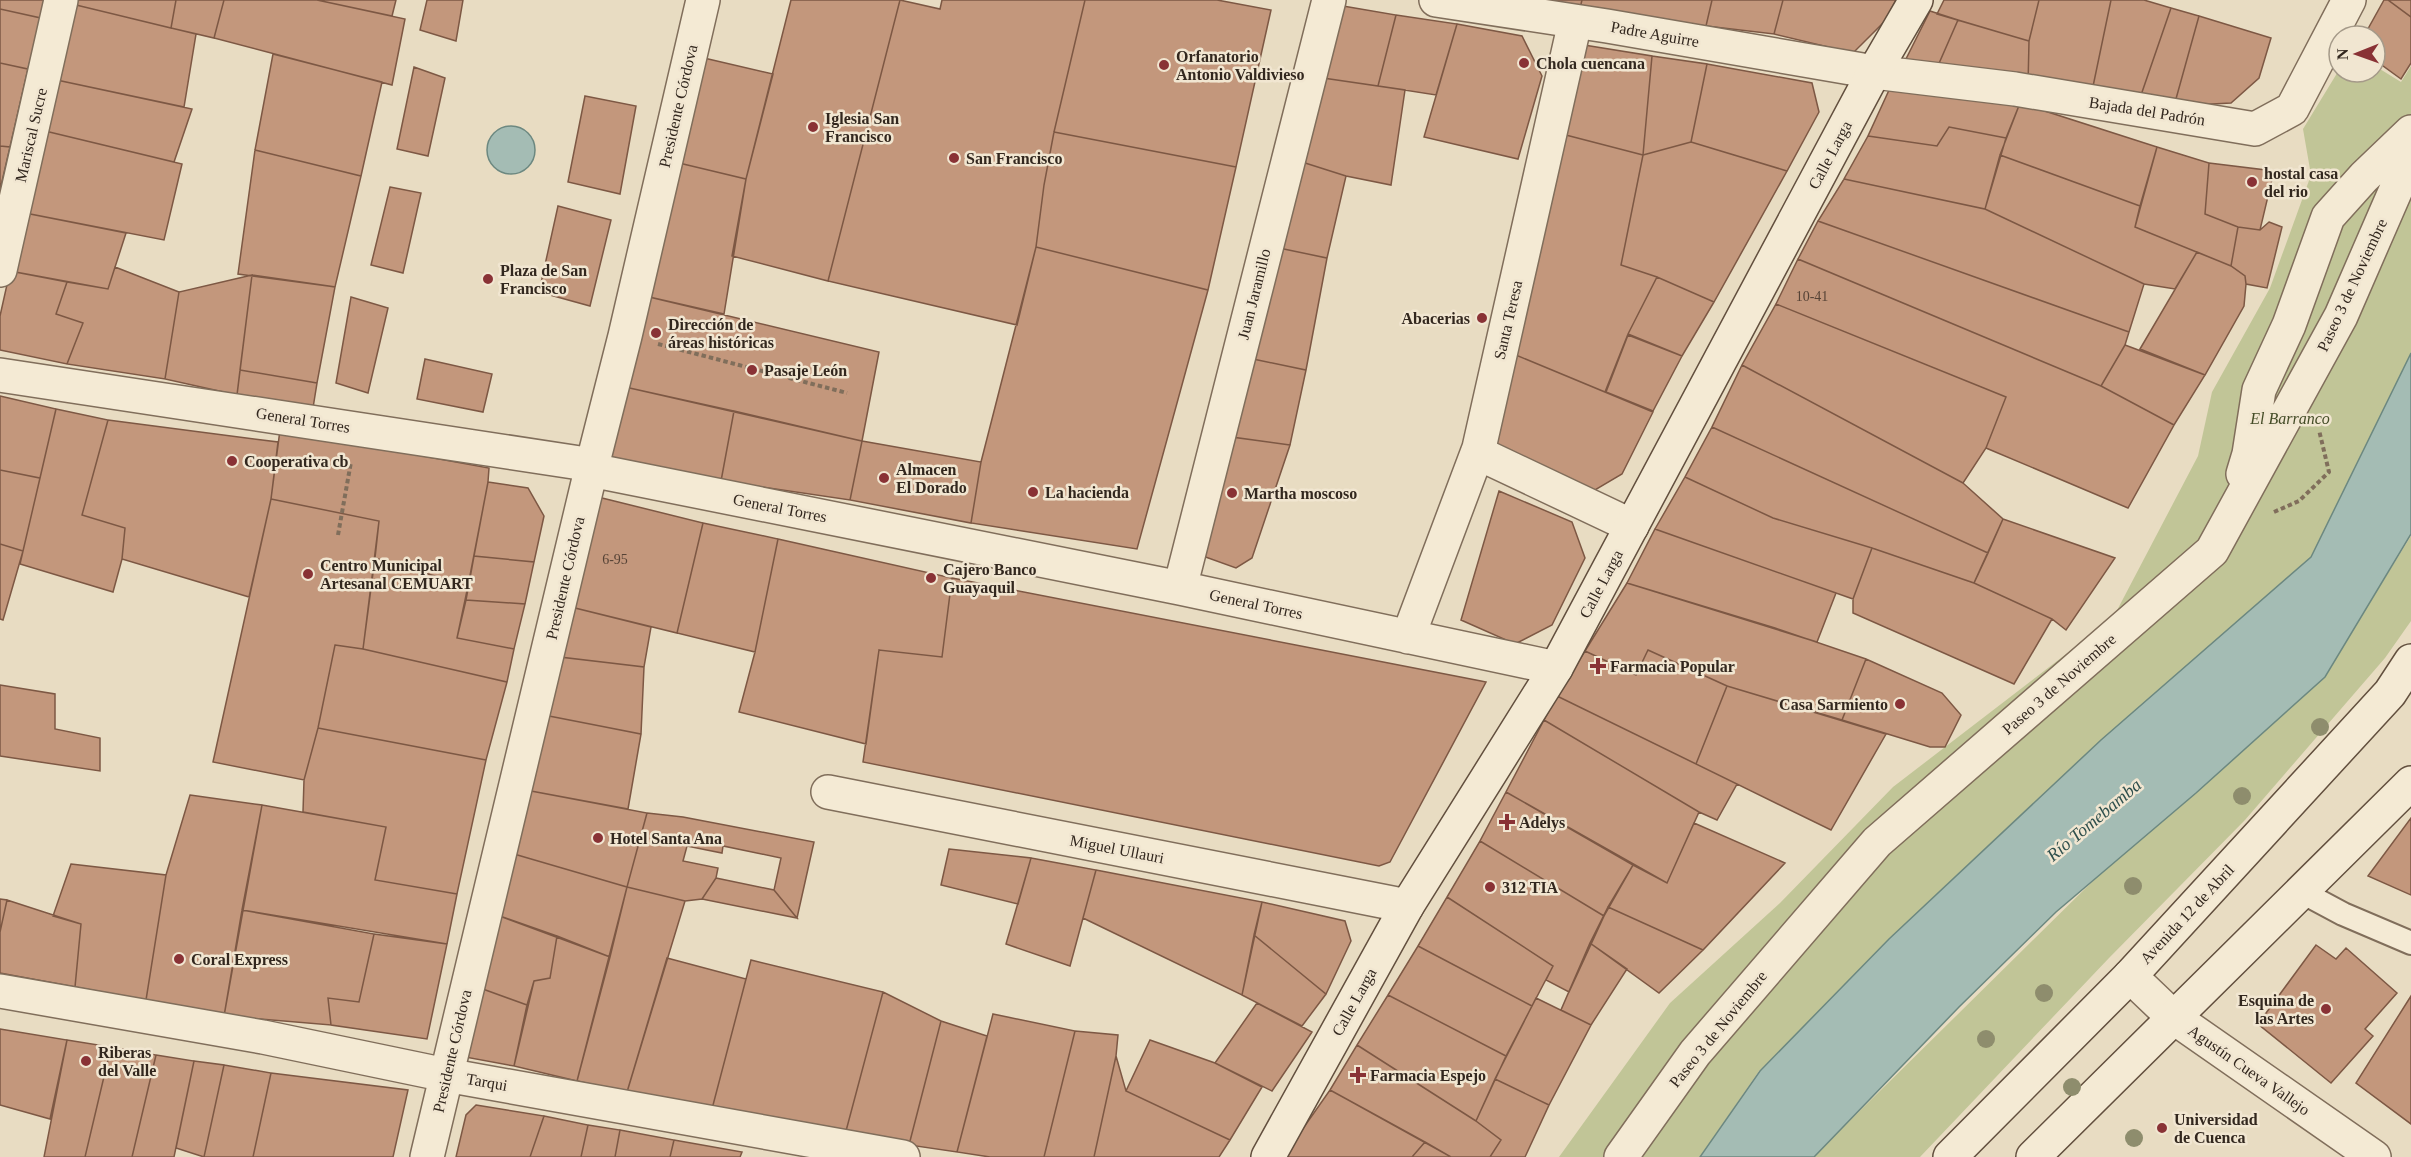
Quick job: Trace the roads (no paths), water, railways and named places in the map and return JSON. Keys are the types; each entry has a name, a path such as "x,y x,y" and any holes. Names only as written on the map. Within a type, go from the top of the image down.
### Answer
{"street":[{"name":"Mariscal Sucre","path":"0,270 62,0"},
{"name":"Presidente Córdova","path":"427,1157 625,336 703,0"},
{"name":"Juan Jaramillo","path":"1179,588 1329,0"},
{"name":"Padre Aguirre","path":"1436,0 1874,72"},
{"name":"Calle Larga","path":"1268,1157 1407,906 1556,668 1874,72 1916,0"},
{"name":"Bajada del Padrón","path":"1874,72 2015,89 2255,129 2292,109 2349,0"},
{"name":"Santa Teresa","path":"1408,637 1479,448 1575,22"},
{"path":"2232,514 2248,454 2259,390 2289,325 2328,217 2364,177 2411,132"},
{"name":"Paseo 3 de Noviembre","path":"1621,1157 1695,1053 1877,842 2212,551 2342,316 2411,155"},
{"name":"General Torres","path":"0,375 580,463 591,470 1179,588 1556,668"},
{"path":"1479,448 1482,455 1632,526"},
{"name":"Avenida 12 de Abril","path":"1950,1157 2130,976 2390,693 2411,661"},
{"path":"2033,1157 2411,783"},
{"name":"Miguel Ullauri","path":"828,792 1407,906"},
{"name":"Agustín Cueva Vallejo","path":"2130,976 2173,1017 2374,1157"},
{"name":"Tarqui","path":"0,992 263,1037 446,1075 903,1157"}],"lane":[{"path":"2300,891 2343,914 2411,943"}],"water":[{"path":"506,126 516,126 531,136 535,150 534,159 525,170 516,174 506,174 491,164 487,155 487,145 497,130"},
{"name":"Río Tomebamba","path":"2411,353 2411,534 2325,677 2196,793 2056,912 1959,1007 1814,1157 1700,1157 1760,1071 1889,939 2101,740 2311,557"}],"place":[{"name":"Chola cuencana","path":"1524,63"},
{"name":"Orfanatorio Antonio Valdivieso","path":"1164,65"},
{"name":"Iglesia San Francisco","path":"813,127"},
{"name":"San Francisco","path":"954,158"},
{"name":"hostal casa del rio","path":"2252,182"},
{"name":"Plaza de San Francisco","path":"488,279"},
{"name":"Abacerias","path":"1482,318"},
{"name":"Dirección de áreas históricas","path":"656,333"},
{"name":"Pasaje León","path":"752,370"},
{"name":"Cooperativa cb","path":"232,461"},
{"name":"Almacen El Dorado","path":"884,478"},
{"name":"La hacienda","path":"1033,492"},
{"name":"Martha moscoso","path":"1232,493"},
{"name":"Centro Municipal Artesanal CEMUART","path":"308,574"},
{"name":"Cajero Banco Guayaquil","path":"931,578"},
{"name":"Farmacia Popular","path":"1598,666"},
{"name":"Casa Sarmiento","path":"1900,704"},
{"name":"Adelys","path":"1507,822"},
{"name":"Hotel Santa Ana","path":"598,838"},
{"name":"312 TIA","path":"1490,887"},
{"name":"Coral Express","path":"179,959"},
{"name":"Esquina de las Artes","path":"2326,1009"},
{"name":"Riberas del Valle","path":"86,1061"},
{"name":"Farmacia Espejo","path":"1358,1075"},
{"name":"Universidad de Cuenca","path":"2162,1128"}],"park label":[{"name":"El Barranco","path":"2290,418"}]}
